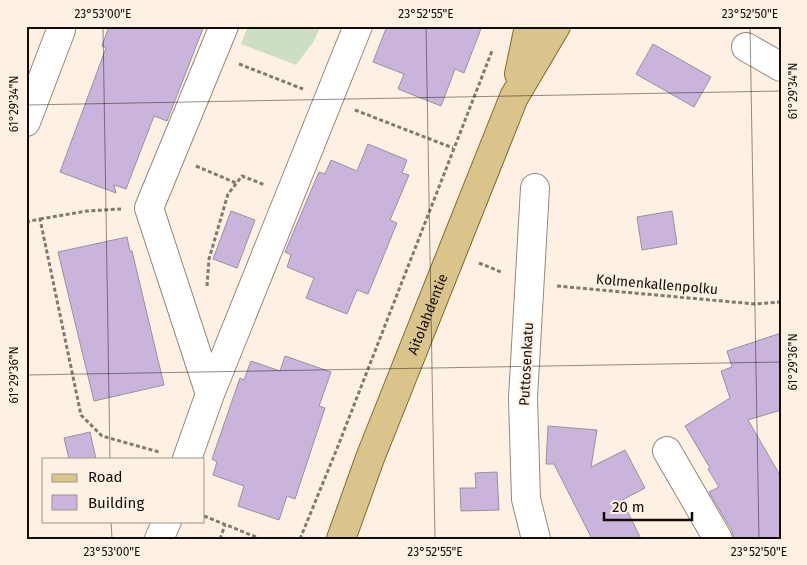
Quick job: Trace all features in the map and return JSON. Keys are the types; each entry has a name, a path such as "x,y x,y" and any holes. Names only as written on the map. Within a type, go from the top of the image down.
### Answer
{"main road":[{"name":"Aitolahdentie","path":"514,97 529,26"},
{"name":"Aitolahdentie","path":"341,536 514,97 556,26"}],"street":[{"path":"210,394 149,208 224,26"},
{"path":"175,456 210,394 358,26"},
{"path":"26,122 61,27"},
{"path":"746,47 781,66"},
{"name":"Puttosenkatu","path":"535,188 523,398 526,499 536,539"},
{"path":"666,451 718,539"},
{"path":"159,539 167,522"}],"path":[{"path":"300,539 495,44"},
{"path":"171,155 236,183"},
{"path":"181,304 210,299 207,283 209,259 228,194 242,176 290,195"},
{"path":"26,222 86,211 149,208"},
{"path":"40,219 81,415 102,436 175,456"},
{"name":"Kolmenkallenpolku","path":"531,283 755,304 781,302"},
{"path":"205,516 261,539"},
{"path":"220,539 225,525"}],"green space":[{"path":"248,26 321,26 314,41 296,65 241,44"}],"building":[{"path":"109,26 204,26 167,121 154,116 126,189 114,185 116,193 60,172 106,48 102,46"},
{"path":"387,26 482,26 464,73 455,69 441,106 398,89 404,74 373,62"},
{"path":"653,44 711,77 694,107 636,74"},
{"path":"368,144 407,160 402,173 409,175 390,220 397,223 368,294 357,290 347,314 306,298 314,278 287,267 291,255 285,252 319,172 325,174 331,160 357,171"},
{"path":"231,211 255,220 237,268 213,259"},
{"path":"672,211 677,244 642,250 637,217"},
{"path":"127,237 164,385 94,401 58,252"},
{"path":"781,333 781,410 748,420 781,477 781,539 734,539 732,531 709,492 719,487 685,426 730,398 721,371 732,367 727,351"},
{"path":"285,356 331,372 319,406 325,408 295,499 287,496 279,520 238,506 244,486 213,475 217,462 212,459 240,378 244,380 251,361 280,371"},
{"path":"548,426 597,430 591,467 625,450 645,488 622,500 641,539 592,539 554,464 546,464"},
{"path":"90,432 96,458 69,458 64,438"},
{"path":"497,472 499,510 461,511 460,488 476,488 475,473"}]}
